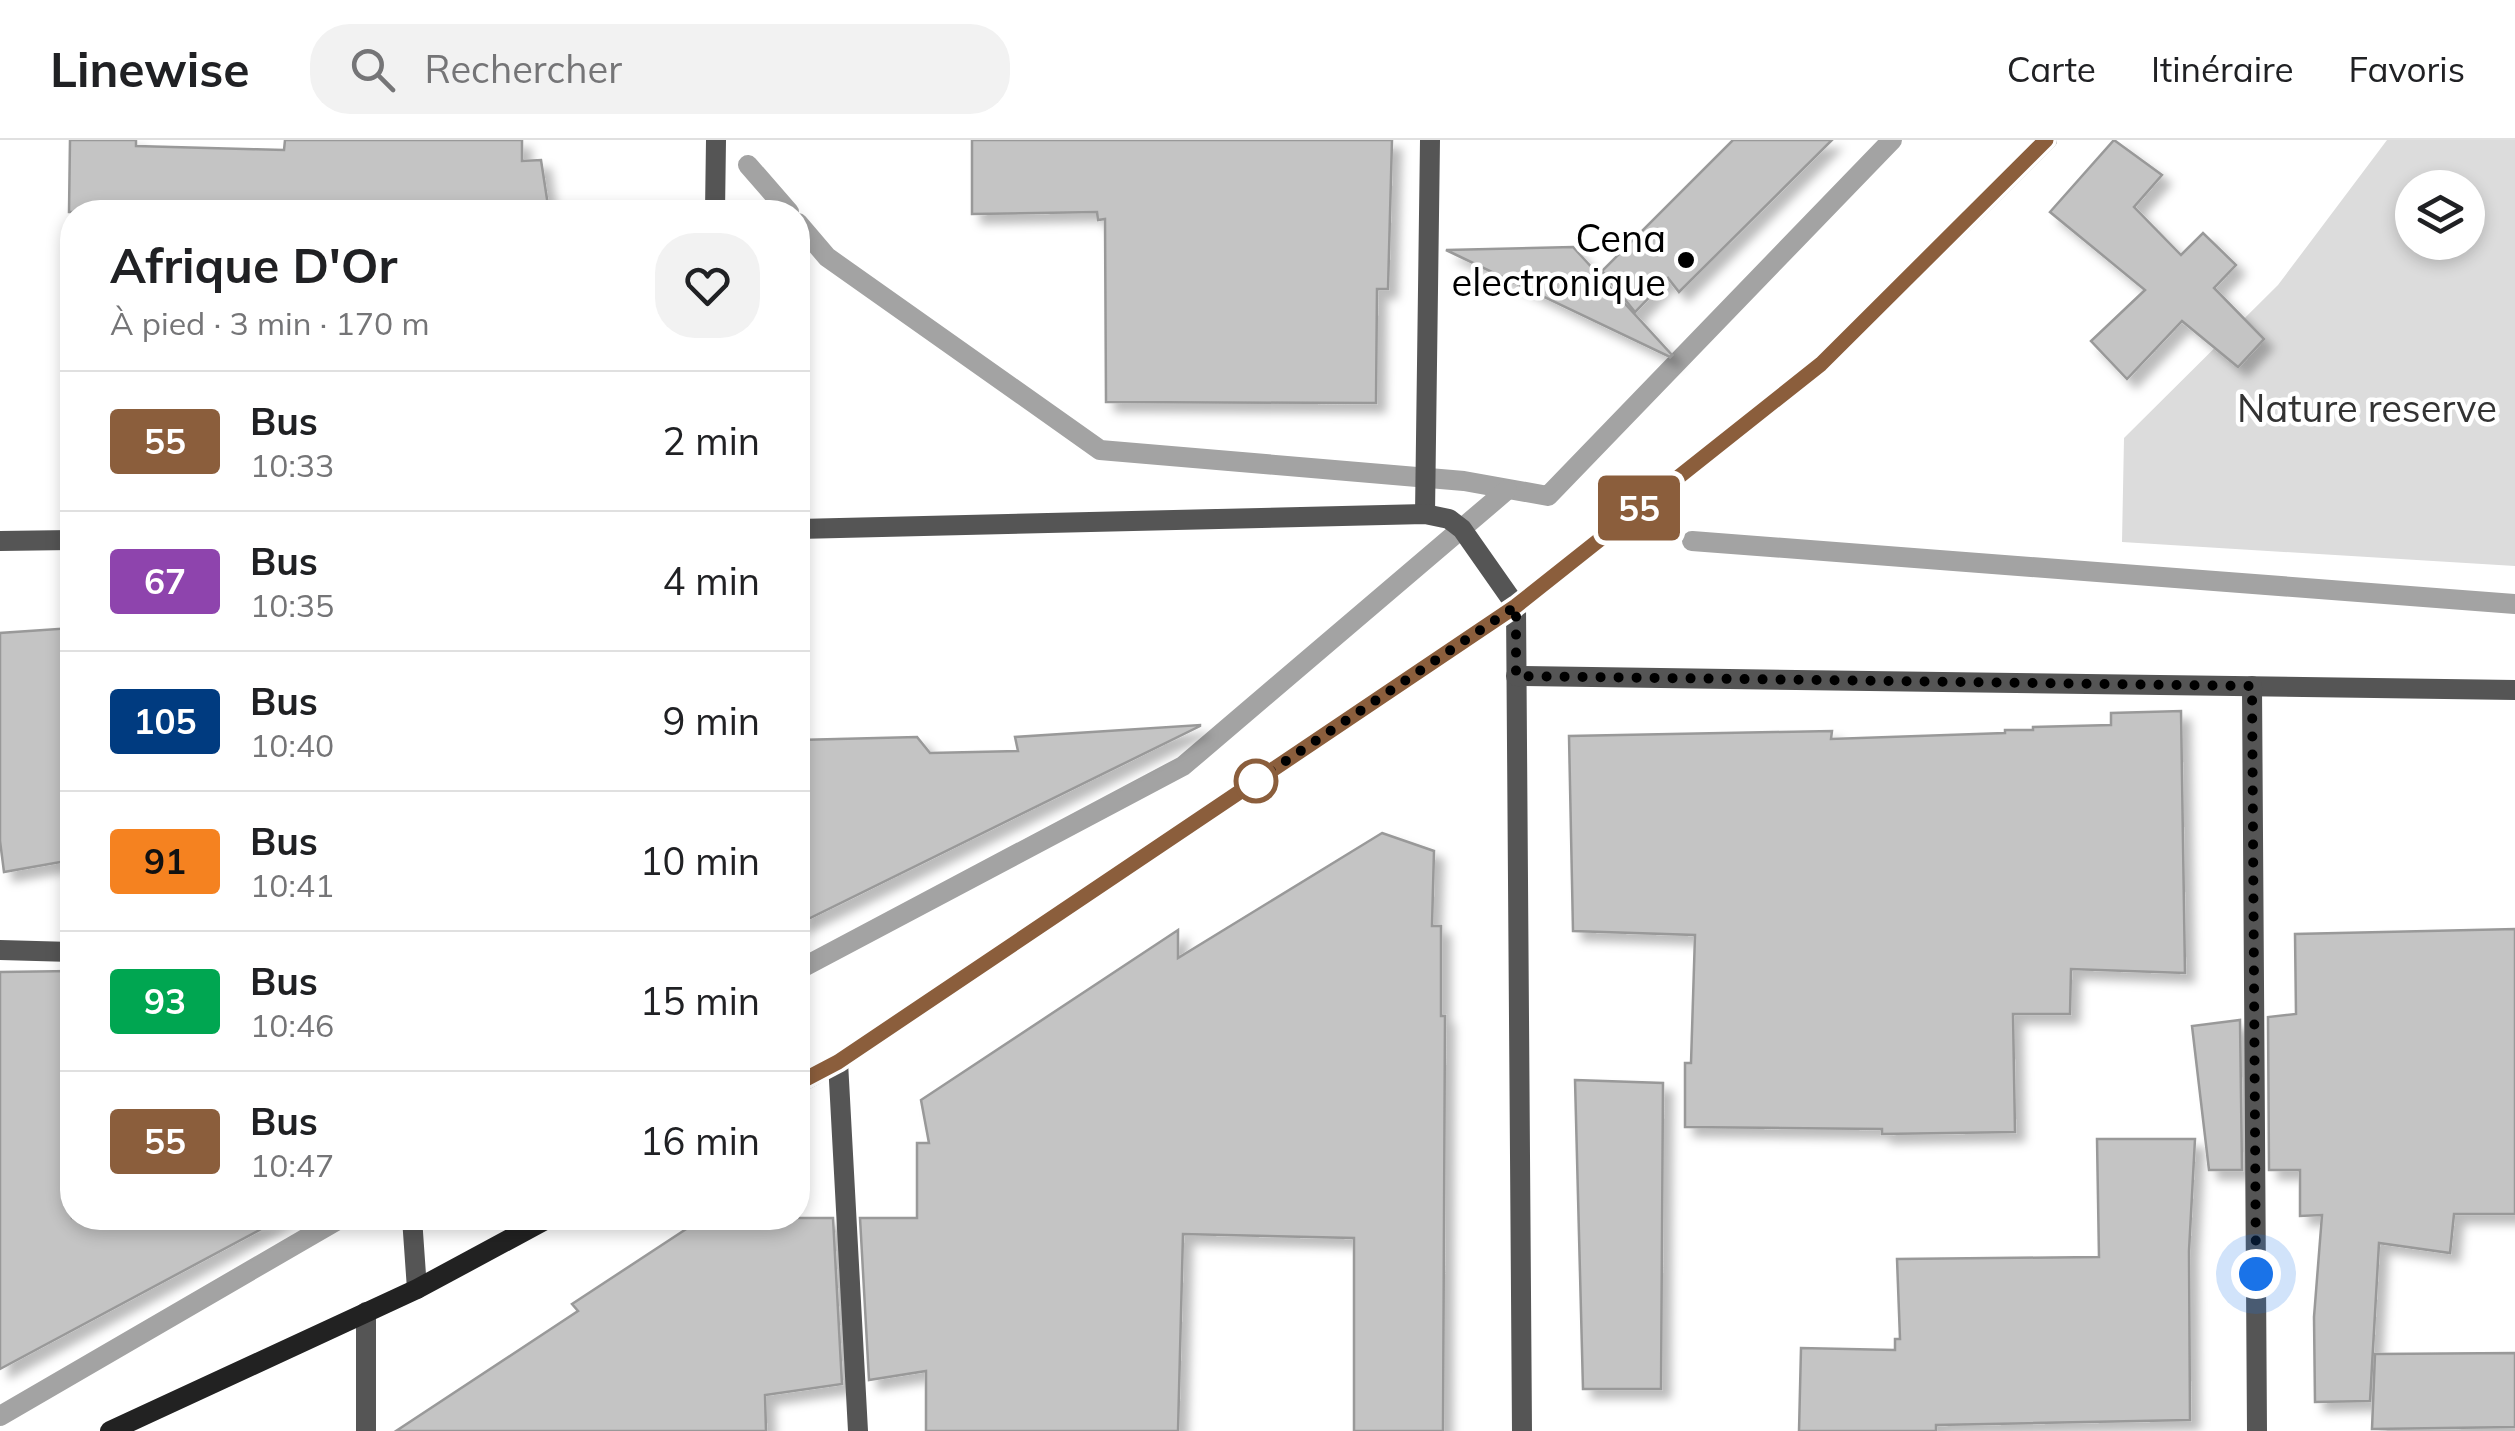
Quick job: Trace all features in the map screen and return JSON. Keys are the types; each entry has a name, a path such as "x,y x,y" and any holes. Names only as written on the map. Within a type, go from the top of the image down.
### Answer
{"street":[{"path":"716,140 716,200"},
{"path":"1426,514 1430,140"},
{"path":"810,1077 1516,606 1821,364 2046,140"},
{"path":"810,529 1426,514 1449,519 1462,529 1516,606 1522,1431"},
{"path":"0,541 60,540"},
{"path":"1516,676 2515,690"},
{"path":"2252,686 2257,1431"},
{"path":"0,950 60,952"},
{"path":"838,1062 858,1431"},
{"path":"413,1230 416,1289"},
{"path":"110,1431 416,1289 527,1230"},
{"path":"366,1312 366,1431"}],"green space":[{"name":"Nature reserve","path":"2387,140 2515,140 2515,566 2122,542 2124,438 2278,285"}],"building":[{"path":"70,140 136,140 136,146 284,150 285,140 522,140 522,161 541,160 547,200 69,200"},
{"path":"972,140 1392,140 1388,289 1377,289 1376,403 1106,402 1105,219 1098,220 1097,212 972,214"},
{"path":"1733,140 1832,140 1679,292 1668,278 1635,312 1602,271"},
{"path":"2114,140 2162,175 2134,207 2181,255 2203,233 2236,265 2214,288 2264,339 2238,367 2182,321 2127,379 2091,341 2145,290 2050,212"},
{"path":"1573,247 1672,355 1670,357 1446,250"},
{"path":"60,629 60,862 4,872 0,841 0,633"},
{"path":"2181,711 2185,973 2071,969 2070,1014 2013,1014 2015,1132 1882,1134 1882,1129 1685,1127 1685,1063 1691,1063 1695,935 1573,931 1569,736 1832,731 1831,739 2005,733 2033,727 2111,725 2111,713"},
{"path":"1200,725 810,918 810,740 917,737 930,753 1018,751 1015,737"},
{"path":"1382,833 1434,851 1432,926 1441,926 1441,1016 1445,1016 1443,1431 1354,1431 1354,1238 1183,1234 1178,1431 926,1431 926,1371 869,1380 860,1218 917,1218 917,1143 929,1143 921,1100 1178,930 1178,958"},
{"path":"2515,929 2515,1214 2454,1214 2450,1253 2379,1243 2370,1401 2315,1402 2314,1317 2322,1215 2300,1216 2300,1170 2269,1170 2268,1017 2296,1014 2295,934"},
{"path":"60,971 60,1230 260,1230 0,1369 0,972"},
{"path":"2240,1020 2242,1170 2209,1170 2192,1026"},
{"path":"1575,1080 1663,1083 1661,1389 1583,1389"},
{"path":"2097,1139 2195,1139 2189,1251 2190,1420 1936,1425 1936,1431 1799,1431 1801,1348 1895,1350 1895,1339 1900,1339 1897,1259 2099,1257"},
{"path":"810,1218 833,1218 842,1384 765,1395 766,1431 396,1431 578,1311 572,1304 685,1230 810,1230"},
{"path":"2515,1353 2515,1427 2372,1429 2375,1354"}],"waterway":[{"path":"810,237 827,257 1100,450 1464,481 1548,496 1892,140"},
{"path":"748,165 779,200"},
{"path":"810,964 1183,766 1507,490"},
{"path":"1692,541 2515,604"},
{"path":"0,1416 320,1230"}],"bus line":[{"name":"55","path":"810,1077 838,1062 1516,606 1821,364 2046,140"}],"place":[{"name":"Cena electronique","path":"1686,260"}],"route":[{"path":"1256,781 1516,606 1516,676 2252,686 2256,1274"}]}
